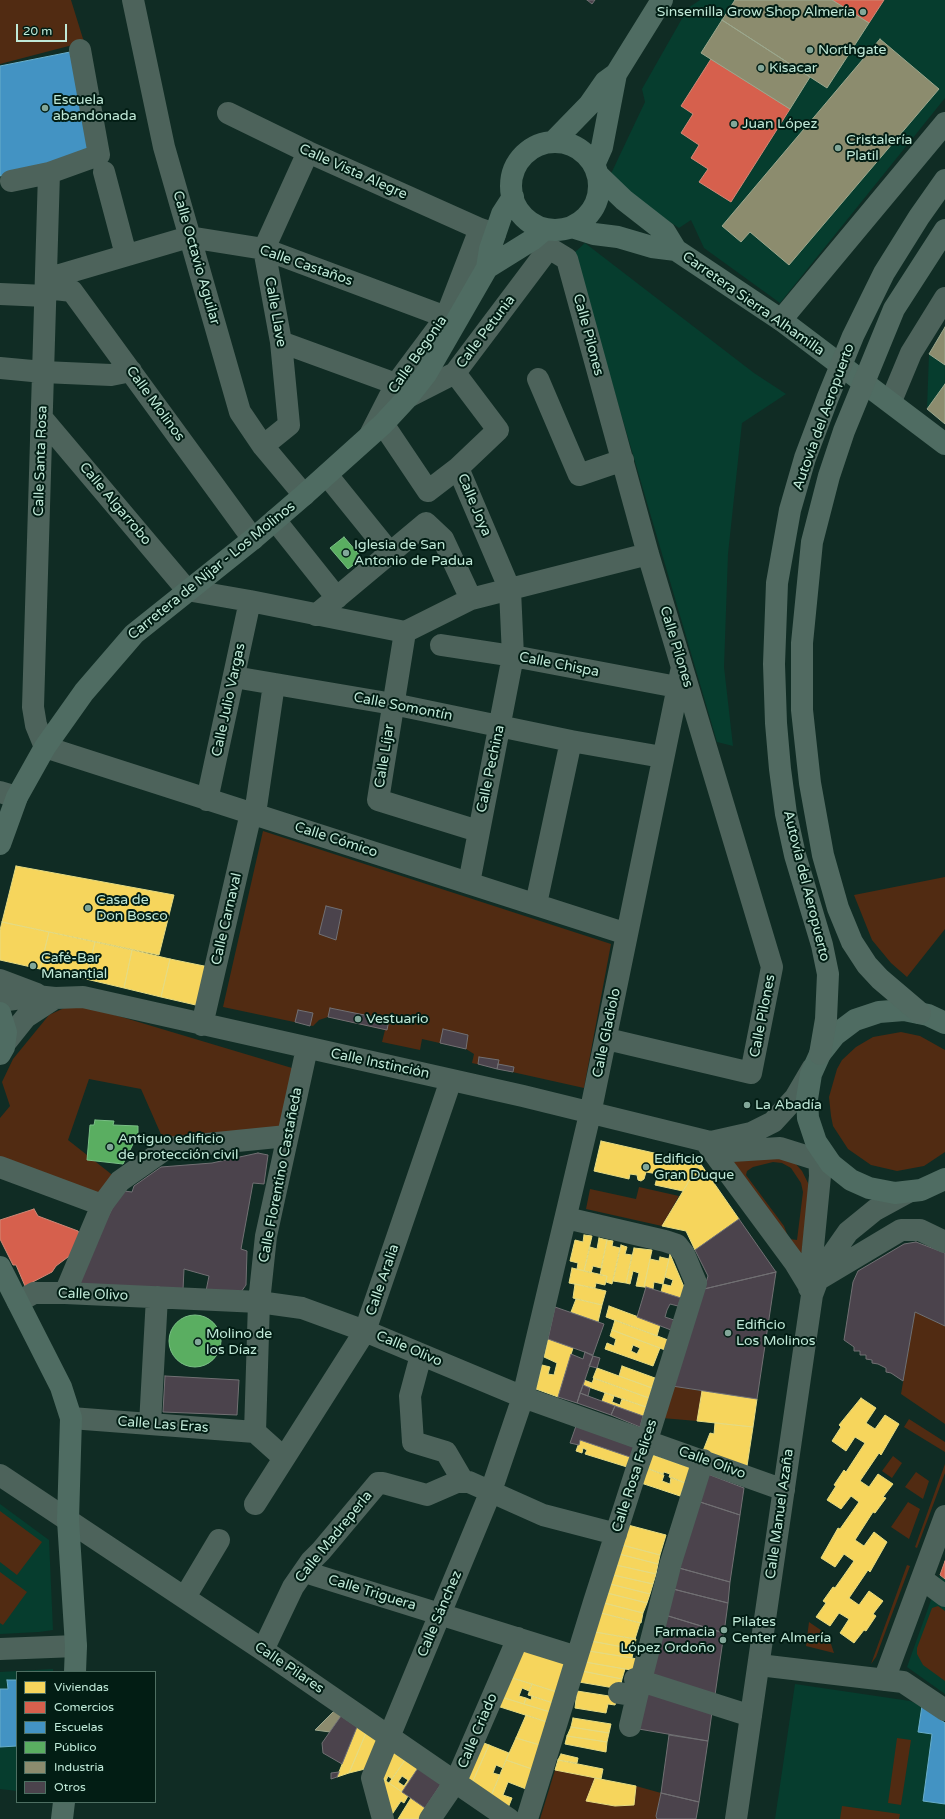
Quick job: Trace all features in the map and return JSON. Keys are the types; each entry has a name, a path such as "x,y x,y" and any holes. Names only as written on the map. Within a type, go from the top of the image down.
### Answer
{"highway":[{"path":"781,320 945,123"},
{"name":"Autovía del Aeropuerto","path":"816,1061 826,1019 828,974 822,945 800,874 786,814 776,723 774,664 777,583 790,510 805,458 841,365 884,273 919,217 945,180"},
{"name":"Autovía del Aeropuerto","path":"920,1013 870,969 852,942 844,925 830,884 816,819 803,729 802,643 812,542 829,476 864,382 894,309 945,230"}],"main road":[{"path":"596,170 616,74 662,0"},
{"path":"553,142 589,105 605,82 616,74"},
{"path":"487,268 532,240 554,234 589,215 595,206 600,185 596,170 580,149 570,144 553,142 539,145 522,157 513,176 511,187 513,197 523,216 531,223 554,234"},
{"name":"Carretera Sierra Alhamilla","path":"596,170 624,200 665,232 676,250 781,320 945,444"},
{"path":"487,268 490,249 488,232 513,197"},
{"name":"Carretera Sierra Alhamilla","path":"554,234 594,234 618,236 652,247 676,250"},
{"name":"Carretera de Níjar - Los Molinos","path":"0,844 8,795 45,747 84,692 134,634 187,590 253,539 377,430 402,391 426,374 451,319 487,268"},
{"path":"931,1188 888,1192 869,1188 846,1176 824,1157 811,1130 807,1106 808,1086 816,1061 830,1041 842,1029 863,1017 879,1012 895,1010 920,1013 945,1023"},
{"path":"0,1011 6,1028 2,1051"},
{"path":"0,1267 61,1387 71,1418 68,1520 76,1646 75,1671"},
{"path":"62,1819 64,1803"}],"street":[{"name":"Calle Octavio Aguilar","path":"133,0 164,147 240,412 262,446 304,495"},
{"path":"11,181 49,173 99,155 80,50"},
{"name":"Calle Vista Alegre","path":"228,112 308,152 488,232"},
{"path":"264,249 308,152"},
{"path":"104,172 126,255"},
{"name":"Calle Santa Rosa","path":"45,747 36,725 33,707 49,173"},
{"name":"Calle Begonia","path":"451,319 488,232"},
{"name":"Calle Petunia","path":"402,391 455,373 554,234"},
{"name":"Calle Pilones","path":"554,234 567,259 648,554 679,677 772,967 751,1073 607,1038"},
{"name":"Calle Castaños","path":"46,288 126,255 190,237 264,249 451,319"},
{"name":"Calle Llave","path":"262,446 289,425 281,342 264,249"},
{"name":"Calle Molinos","path":"0,294 46,288 72,291 253,539"},
{"path":"890,401 911,353 945,298"},
{"path":"281,342 402,391"},
{"path":"0,368 43,372 111,375 130,371"},
{"path":"455,373 498,430 458,468"},
{"path":"538,379 579,474 622,460"},
{"name":"Calle Algarrobo","path":"42,418 187,590"},
{"name":"Calle Joya","path":"377,430 428,491 458,468 510,590 513,656"},
{"path":"327,475 390,553"},
{"path":"275,520 337,598"},
{"path":"316,615 426,523 443,539 471,599"},
{"path":"187,590 405,632 471,599 648,554"},
{"name":"Calle Julio Vargas","path":"207,800 250,601"},
{"name":"Calle Líjar","path":"405,632 378,800 478,831"},
{"name":"Calle Chispa","path":"441,645 513,656 679,677"},
{"name":"Calle Pechina","path":"470,883 478,831 513,656"},
{"name":"Calle Somontín","path":"234,677 393,704 571,741 662,757"},
{"name":"Calle Gladiolo","path":"523,1397 607,1038 679,677"},
{"name":"Calle Carnaval","path":"202,1025 253,813 274,684"},
{"path":"536,904 571,741"},
{"name":"Calle Cómico","path":"45,747 628,934"},
{"name":"Calle Instinción","path":"0,980 48,997"},
{"path":"2,1051 26,1017 48,997"},
{"name":"Calle Instinción","path":"0,1011 48,997 83,997 451,1080 707,1142 732,1151 780,1148 824,1157"},
{"name":"Calle Florentino Castañeda","path":"255,1432 259,1302 266,1236 307,1048"},
{"name":"Calle Instinción","path":"707,1142 751,1133 773,1122 795,1098 816,1061"},
{"name":"Calle Aralia","path":"255,1504 365,1331 451,1080"},
{"path":"65,1293 102,1204 120,1181 167,1148 287,1136"},
{"path":"707,1142 795,1263 813,1283 901,1230 920,1230 945,1242"},
{"name":"Calle Manuel Azaña","path":"736,1819 813,1283 824,1157"},
{"path":"0,1167 102,1204"},
{"name":"Calle Manuel Azaña","path":"813,1283 839,1243 852,1228 875,1210 931,1188"},
{"name":"Calle Rosa Felices","path":"528,1819 577,1657 648,1440 696,1283 681,1249 666,1241 566,1218"},
{"name":"Calle Olivo","path":"18,1302 34,1293 65,1293 259,1302 302,1308 365,1331 523,1397 648,1440 784,1490"},
{"path":"150,1424 157,1297"},
{"path":"421,1355 410,1396 413,1442 446,1452 463,1481 491,1491 542,1515 616,1534"},
{"name":"Calle Sánchez","path":"384,1819 372,1778 491,1491 523,1397"},
{"name":"Calle Las Eras","path":"71,1418 255,1432"},
{"path":"255,1432 284,1458"},
{"path":"630,1726 633,1687 703,1460"},
{"name":"Calle Pilares","path":"0,1475 185,1597 456,1781 509,1819"},
{"name":"Calle Madreperla","path":"263,1650 293,1587 311,1561 378,1483 427,1494 463,1481"},
{"path":"894,1681 922,1579 945,1516"},
{"path":"185,1597 219,1540"},
{"name":"Calle Triguera","path":"304,1572 440,1613 577,1657"},
{"path":"922,1579 945,1596"},
{"name":"Calle Criado","path":"430,1819 456,1781 518,1638"},
{"path":"0,1649 76,1646"},
{"path":"759,1665 894,1681 945,1710"},
{"path":"633,1687 751,1716"}],"shaded area":[{"path":"0,0 71,0 84,42 0,64"},
{"path":"700,0 945,0 945,98 780,303 704,248 691,220 679,228 608,180 645,102 642,89 688,8"},
{"path":"585,243 754,373 786,394 742,423 728,554 724,667 733,746 717,742 574,253"},
{"path":"945,327 945,424 927,409 929,354"},
{"path":"263,831 611,944 584,1088 472,1063 474,1054 466,1049 422,1039 420,1050 382,1042 385,1030 328,1017 319,1020 313,1026 223,1007"},
{"path":"945,877 945,929 907,977 891,963 872,940 854,895"},
{"path":"75,1003 302,1071 287,1136 167,1148 141,1089 89,1079 68,1140 120,1181 102,1205 0,1167 0,1118 10,1106 2,1082 13,1059 49,1015"},
{"path":"901,1032 920,1036 945,1050 945,1152 924,1166 897,1171 871,1165 848,1149 833,1126 829,1097 837,1069 842,1060 856,1047 873,1037"},
{"path":"771,1156 795,1163 802,1171 809,1185 801,1261 729,1162","holes":["773,1162 782,1163 791,1168 801,1183 803,1192 797,1240 789,1239 784,1226 746,1175 747,1171 753,1167"]},
{"path":"639,1187 679,1196 662,1226 586,1209 590,1189 636,1199"},
{"path":"915,1312 945,1326 945,1424 901,1394"},
{"path":"672,1386 702,1391 697,1421 662,1418"},
{"path":"909,1419 945,1442 945,1452 904,1427"},
{"path":"893,1456 902,1463 892,1478 882,1471"},
{"path":"945,1464 945,1473 917,1548 915,1547"},
{"path":"916,1472 929,1481 923,1499 905,1487"},
{"path":"908,1502 920,1509 909,1539 891,1527"},
{"path":"0,1504 49,1540 53,1630 0,1634"},
{"path":"0,1511 42,1542 17,1575 0,1562"},
{"path":"945,1561 945,1694 907,1667"},
{"path":"907,1565 910,1566 876,1657 871,1664"},
{"path":"0,1572 27,1592 3,1625 0,1623"},
{"path":"938,1606 945,1611 945,1681 923,1665 917,1654 917,1648 932,1608"},
{"path":"809,1622 828,1635 834,1653 806,1646"},
{"path":"53,1669 53,1671 18,1671"},
{"path":"16,1671 16,1791 0,1789 0,1672"},
{"path":"795,1684 910,1701 922,1706 945,1723 945,1819 775,1819"},
{"path":"897,1738 911,1740 901,1805 888,1803"},
{"path":"555,1770 595,1778 587,1801 615,1806 634,1805 636,1786 661,1793 656,1816 657,1819 540,1819"},
{"path":"842,1806 900,1814 899,1819 840,1819"}],"building: Viviendas":[{"name":"Casa de Don Bosco","path":"16,866 174,895 159,955 2,922"},
{"path":"2,922 49,932 40,969 0,960 0,930"},
{"path":"49,932 95,942 86,979 40,969"},
{"path":"95,942 132,950 124,988 86,979"},
{"path":"132,950 170,959 161,997 124,988"},
{"path":"170,959 209,967 200,1006 161,997"},
{"name":"Edificio Gran Duque","path":"601,1141 700,1163 683,1191 655,1185 658,1174 646,1172 644,1179 641,1181 638,1180 637,1175 630,1174 629,1179 594,1171"},
{"path":"700,1163 739,1219 695,1250 686,1231 662,1226"},
{"path":"584,1235 592,1236 584,1271 577,1269 578,1263 570,1261 575,1240 583,1242"},
{"path":"599,1238 607,1240 601,1268 593,1266 591,1273 584,1271 590,1247 597,1249"},
{"path":"607,1240 613,1241 612,1246 620,1248 612,1284 606,1282 607,1276 600,1275"},
{"path":"621,1245 627,1247 625,1254 632,1255 626,1283 613,1281"},
{"path":"634,1248 652,1250 644,1287 636,1286 639,1273 633,1271 630,1284 626,1283"},
{"path":"670,1254 684,1287 681,1298 661,1292 663,1284 671,1286 673,1280 665,1277"},
{"path":"660,1257 669,1259 663,1284 654,1282 653,1289 644,1287 650,1259 659,1261"},
{"path":"572,1268 607,1276 605,1285 596,1283 595,1288 569,1283"},
{"path":"575,1284 606,1291 602,1305 573,1298"},
{"path":"576,1299 602,1305 598,1322 571,1312"},
{"path":"609,1306 660,1325 657,1336 606,1317"},
{"path":"615,1320 668,1340 665,1350 612,1330"},
{"path":"612,1330 660,1348 653,1366 605,1349 607,1343 614,1346 616,1339 610,1336","holes":["633,1345 640,1348 637,1354 631,1351"]},
{"path":"548,1339 573,1348 558,1397 536,1389 542,1365 550,1367 548,1374 554,1375 557,1363 544,1357"},
{"path":"622,1366 655,1378 652,1388 619,1376"},
{"path":"597,1368 652,1388 649,1398 593,1378"},
{"path":"594,1378 649,1398 646,1407 583,1385 584,1380 592,1383"},
{"path":"702,1391 757,1399 753,1427 697,1421"},
{"path":"605,1393 614,1396 612,1402 620,1405 622,1399 646,1407 643,1416 602,1401"},
{"path":"861,1398 876,1408 866,1423 875,1429 885,1415 899,1424 881,1455 879,1453 860,1481 869,1487 878,1474 893,1484 883,1497 886,1498 875,1513 873,1512 855,1540 864,1546 874,1532 887,1542 870,1572 868,1570 849,1598 859,1605 869,1591 883,1601 873,1614 876,1616 866,1631 864,1630 854,1643 840,1633 849,1619 839,1613 830,1626 816,1617 826,1603 823,1601 833,1587 835,1588 854,1561 844,1554 835,1567 821,1558 838,1528 840,1529 859,1502 851,1496 841,1509 827,1500 836,1486 834,1485 844,1470 846,1472 865,1443 855,1437 846,1451 832,1441 841,1427 839,1425"},
{"path":"715,1423 753,1427 747,1466 703,1451 710,1433 714,1434"},
{"path":"580,1440 630,1457 627,1467 585,1454 587,1450 583,1448 582,1453 576,1451"},
{"path":"650,1454 691,1468 685,1483 669,1477 670,1474 664,1472 663,1474 646,1468"},
{"path":"646,1468 664,1475 662,1481 670,1484 671,1477 685,1483 680,1496 641,1483"},
{"path":"628,1525 666,1535 660,1555 622,1545"},
{"path":"622,1545 660,1555 658,1564 619,1554"},
{"path":"619,1554 658,1564 656,1574 616,1565"},
{"path":"616,1565 656,1574 653,1584 613,1575"},
{"path":"613,1575 653,1584 650,1594 610,1584"},
{"path":"610,1584 650,1594 647,1603 607,1593"},
{"path":"607,1593 647,1603 643,1613 604,1603"},
{"path":"604,1603 643,1613 641,1623 601,1613"},
{"path":"601,1613 640,1623 635,1639 595,1632"},
{"path":"595,1632 636,1639 635,1645 629,1644 628,1648 591,1641"},
{"path":"591,1641 628,1648 627,1652 633,1653 632,1658 589,1651"},
{"path":"517,1648 566,1664 557,1692 506,1676"},
{"path":"589,1651 642,1660 638,1671 625,1669 585,1662"},
{"path":"585,1662 625,1669 622,1679 582,1671"},
{"path":"582,1671 622,1679 620,1689 579,1682"},
{"path":"506,1676 532,1684 529,1691 522,1688 519,1696 526,1698 524,1704 498,1696"},
{"path":"532,1684 557,1692 553,1703 528,1695"},
{"path":"577,1691 618,1697 615,1705 608,1704 606,1713 575,1708"},
{"path":"498,1696 550,1712 547,1722 494,1705"},
{"path":"532,1696 553,1703 550,1712 524,1704 526,1698 531,1700"},
{"path":"526,1715 547,1722 540,1745 516,1738"},
{"path":"573,1718 611,1724 609,1733 571,1727"},
{"path":"357,1727 366,1733 349,1773 337,1777"},
{"path":"571,1727 609,1733 607,1742 567,1736"},
{"path":"366,1733 380,1743 369,1768 349,1773"},
{"path":"567,1736 607,1742 606,1752 565,1744"},
{"path":"516,1738 540,1745 532,1769 506,1760"},
{"path":"479,1741 489,1745 472,1783 464,1778"},
{"path":"489,1745 509,1753 503,1768 496,1765 493,1773 500,1775 491,1796 472,1783"},
{"path":"390,1750 405,1760 392,1779 388,1776 386,1781 380,1777"},
{"path":"561,1754 578,1758 577,1763 558,1760"},
{"path":"405,1760 418,1768 402,1792 389,1783","holes":["402,1776 408,1780 404,1786 398,1782"]},
{"path":"506,1760 532,1769 526,1789 508,1782 503,1795 512,1798 508,1808 491,1796"},
{"path":"558,1760 603,1769 601,1779 555,1770"},
{"path":"380,1777 408,1796 404,1803 401,1801 389,1819"},
{"path":"595,1778 636,1786 634,1805 615,1806 586,1801"},
{"path":"411,1798 425,1808 418,1819 398,1819"}],"building: Comercios":[{"name":"Sinsemilla Grow Shop Almería","path":"832,0 884,0 869,23"},
{"name":"Juan López","path":"711,59 790,109 731,202 699,182 708,169 691,158 699,145 681,133 693,114 681,106"},
{"path":"34,1209 38,1216 78,1231 83,1241 80,1248 56,1266 52,1272 25,1286 16,1265 13,1265 0,1239 0,1220"},
{"path":"945,1561 945,1579 940,1575"}],"building: Escuelas":[{"name":"Escuela abandonada","path":"80,50 95,157 0,176 0,66"},
{"path":"7,1680 16,1680 16,1746 0,1747 0,1689 8,1689"},
{"path":"922,1706 945,1723 945,1804 923,1801 932,1734 918,1732"}],"building: Público":[{"name":"Iglesia de San Antonio de Padua","path":"344,537 362,558 348,569 330,548"},
{"name":"Antiguo edificio de protección civil","path":"95,1120 114,1121 113,1125 138,1126 138,1134 123,1164 87,1160 90,1125 94,1125"},
{"path":"190,1315 200,1315 209,1319 217,1327 221,1336 221,1346 217,1355 209,1363 200,1367 190,1367 181,1363 173,1355 169,1346 169,1336 173,1327 181,1319"}],"building: Industria":[{"name":"Northgate","path":"735,0 832,0 869,23 827,88 722,20"},
{"name":"Kisacar","path":"722,20 810,77 790,109 701,53"},
{"name":"Cristalería Platil","path":"880,39 939,89 789,265 750,232 741,242 722,226"},
{"path":"945,327 945,365 929,354"},
{"path":"945,384 945,424 927,409"},
{"path":"334,1711 341,1716 330,1732 315,1730"}],"building: Otros":[{"path":"587,0 595,0 592,4"},
{"path":"326,906 342,910 336,940 319,934"},
{"name":"Vestuario","path":"330,1008 389,1020 387,1030 328,1017"},
{"path":"298,1010 313,1013 310,1026 295,1022"},
{"path":"443,1029 468,1035 466,1049 440,1043"},
{"path":"479,1057 499,1060 497,1069 478,1064"},
{"path":"498,1064 514,1067 513,1072 497,1069"},
{"path":"258,1153 268,1155 264,1184 253,1183 241,1249 247,1251 246,1285 241,1292 206,1291 209,1276 184,1269 183,1290 82,1285 77,1278 119,1195 124,1191 132,1192 134,1186 161,1167 212,1163"},
{"path":"739,1219 776,1272 704,1289 708,1276 695,1250"},
{"path":"916,1242 945,1253 945,1326 915,1312 903,1381 891,1373 886,1372 886,1368 872,1363 872,1360 866,1359 866,1355 860,1355 860,1351 854,1351 854,1347 844,1340 853,1282 858,1271 904,1244"},
{"name":"Edificio Los Molinos","path":"776,1272 757,1399 672,1386 704,1289"},
{"path":"646,1287 681,1298 678,1306 670,1304 667,1310 665,1317 674,1320 671,1330 637,1317"},
{"path":"555,1307 604,1324 593,1355 548,1339"},
{"path":"585,1352 593,1356 577,1403 558,1397 571,1354 583,1359"},
{"path":"593,1356 600,1358 597,1368 589,1366"},
{"path":"165,1376 239,1380 237,1415 163,1412"},
{"path":"583,1385 590,1388 588,1396 580,1393"},
{"path":"580,1393 615,1406 611,1415 577,1403"},
{"path":"615,1406 643,1416 640,1427 611,1415"},
{"path":"576,1426 634,1447 630,1457 580,1440 579,1445 570,1443"},
{"path":"705,1473 744,1488 740,1515 697,1501"},
{"path":"697,1501 740,1515 730,1582 679,1568"},
{"path":"679,1568 730,1582 728,1603 673,1589"},
{"path":"673,1589 728,1603 724,1633 665,1615"},
{"path":"665,1615 724,1633 715,1695 647,1673"},
{"path":"646,1690 712,1712 708,1741 633,1728"},
{"path":"341,1716 357,1727 342,1764 323,1753 322,1743"},
{"path":"669,1735 708,1741 699,1802 661,1793"},
{"path":"418,1768 441,1784 425,1808 402,1792"},
{"path":"339,1772 337,1777 331,1779 331,1773"},
{"path":"661,1793 699,1802 696,1819 657,1819 656,1816"}],"place":[{"name":"Sinsemilla Grow Shop Almería","path":"863,12"},
{"name":"Northgate","path":"810,50"},
{"name":"Kisacar","path":"761,68"},
{"name":"Escuela abandonada","path":"45,108"},
{"name":"Juan López","path":"734,124"},
{"name":"Cristalería Platil","path":"838,148"},
{"name":"Iglesia de San Antonio de Padua","path":"346,553"},
{"name":"Casa de Don Bosco","path":"88,908"},
{"name":"Café-Bar Manantial","path":"33,966"},
{"name":"Vestuario","path":"358,1019"},
{"name":"La Abadía","path":"747,1105"},
{"name":"Antiguo edificio de protección civil","path":"110,1147"},
{"name":"Edificio Gran Duque","path":"646,1167"},
{"name":"Edificio Los Molinos","path":"728,1333"},
{"name":"Molino de los Díaz","path":"198,1342"},
{"name":"Pilates Center Almería","path":"724,1630"},
{"name":"Farmacia López Ordoño","path":"723,1640"}]}
